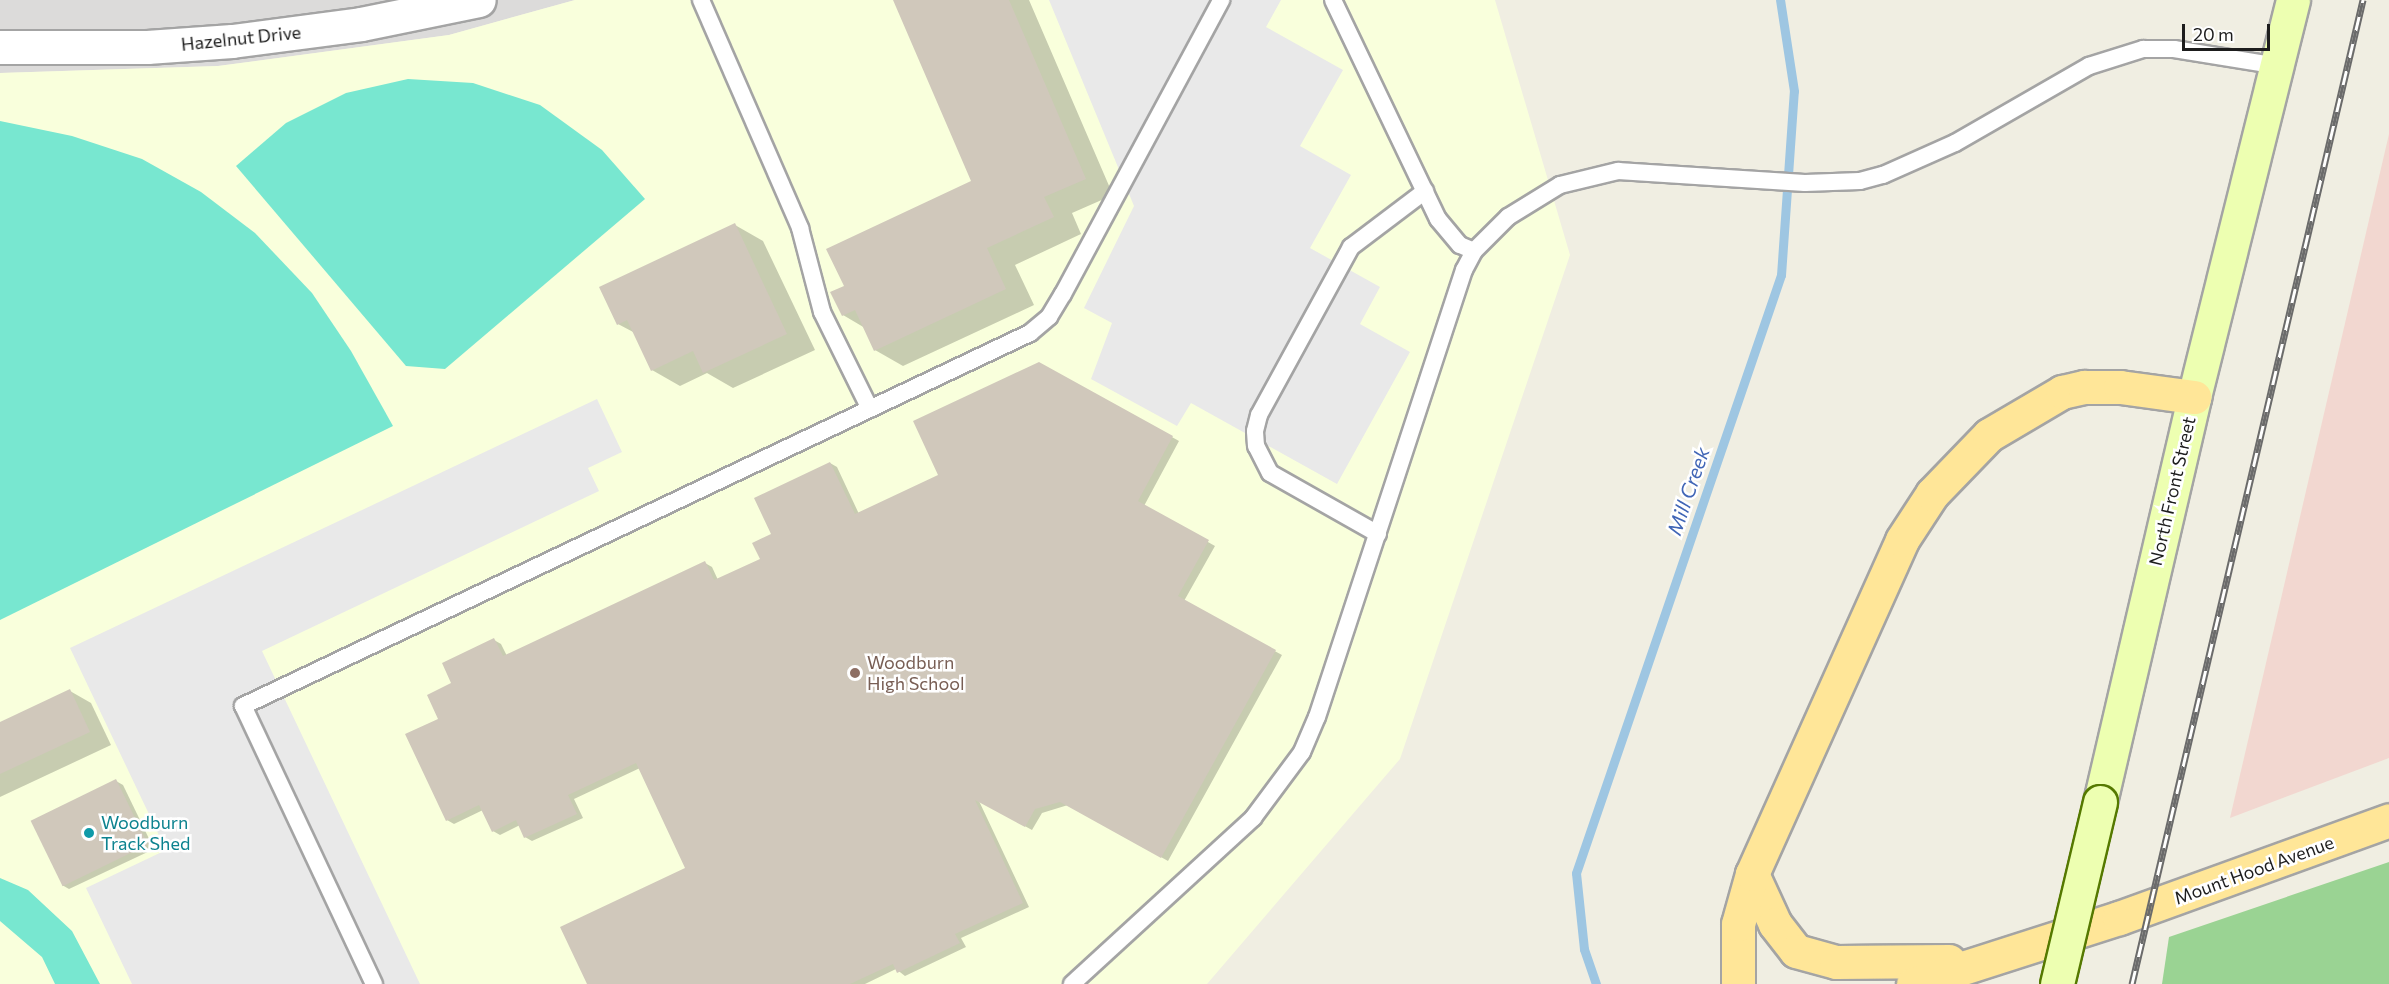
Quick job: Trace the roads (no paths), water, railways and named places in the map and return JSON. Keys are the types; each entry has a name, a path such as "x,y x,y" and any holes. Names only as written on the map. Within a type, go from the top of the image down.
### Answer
{"main road":[{"name":"North Front Street","path":"2057,984 2194,396 2293,0"},
{"path":"1738,984 1738,924 1752,874 1902,540 1950,473 2009,420 2062,392 2084,387 2120,387 2194,396"},
{"name":"Mount Hood Avenue","path":"1913,984 2119,918 2389,820"},
{"path":"1752,874 1783,938 1796,951 1814,958 1866,963 1984,961"}],"street":[{"name":"Hazelnut Drive","path":"0,47 147,47 232,41 361,24 479,0"}],"lane":[{"path":"700,0 800,228 822,312 870,409"},
{"path":"374,984 243,706 1030,333 1048,317 1221,0"},
{"path":"1333,0 1425,190 1448,231 1460,245 1474,251"},
{"path":"1072,984 1253,818 1284,782 1317,717 1474,251 1531,201 1584,176 1618,171 1665,171 1805,183 1860,181 1909,166 2088,66 2143,50 2174,49 2278,66"},
{"path":"1378,534 1270,473 1258,453 1255,431 1259,415 1351,247 1425,190"}],"waterway":[{"name":"Mill Creek","path":"1596,984 1584,949 1576,873 1781,275 1794,91 1780,0"}],"railway":[{"path":"2132,984 2363,0"}],"place":[{"name":"Woodburn High School","path":"855,673"},
{"name":"Woodburn Track Shed","path":"89,833"}]}
